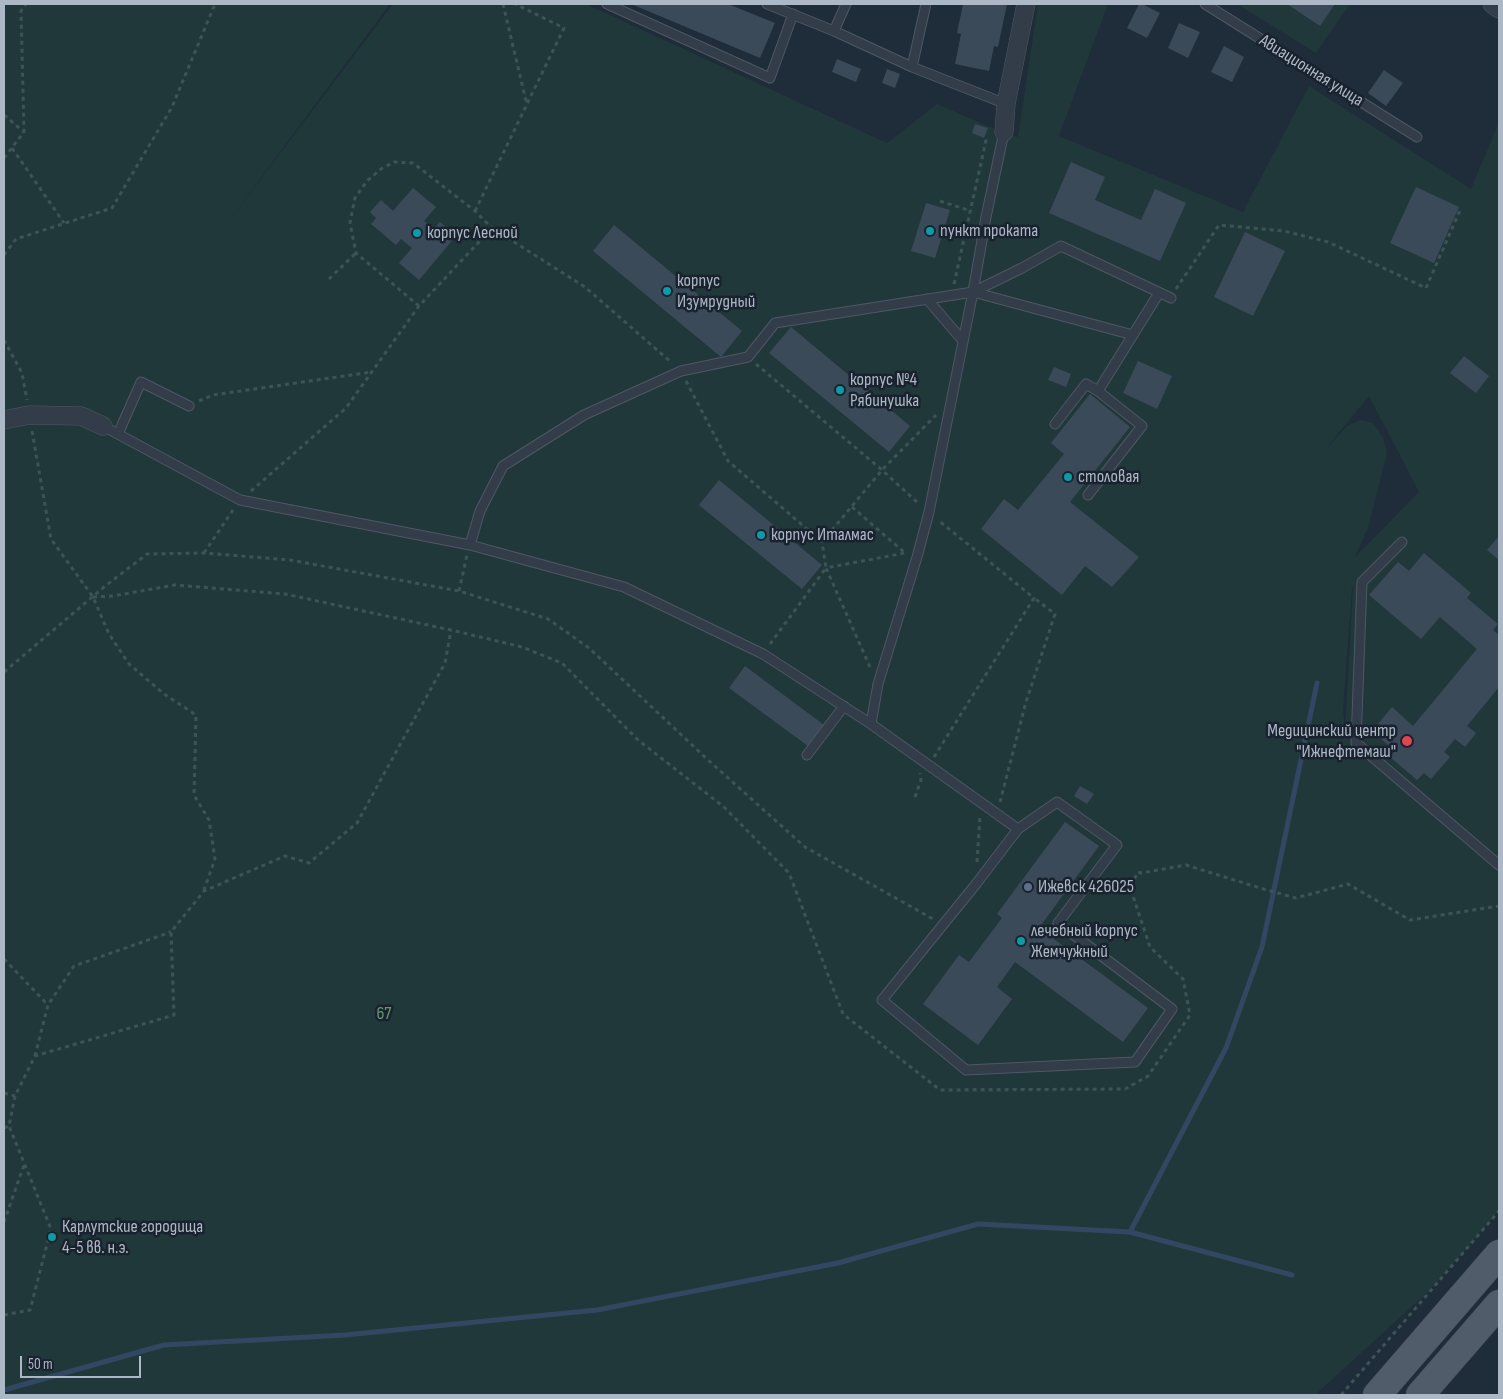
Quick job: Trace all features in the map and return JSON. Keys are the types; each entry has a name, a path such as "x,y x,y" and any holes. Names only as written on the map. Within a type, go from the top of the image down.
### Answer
{"main road":[{"path":"1378,1395 1499,1254"},
{"path":"1420,1395 1499,1304"}],"street":[{"path":"997,130 1006,104 1026,4"},
{"path":"1492,4 1499,9"},
{"path":"4,420 29,415 81,416 110,430"}],"lane":[{"path":"607,4 770,78 793,14"},
{"path":"767,4 912,67 1006,104"},
{"path":"834,32 846,4"},
{"path":"912,67 926,4"},
{"name":"Авиационная улица","path":"1205,4 1417,138"},
{"path":"871,724 878,684 917,558 929,512 973,292 986,216 997,130"},
{"path":"470,545 480,511 503,466 584,415 680,371 748,357 775,323 973,292 1061,246 1171,298"},
{"path":"973,292 1133,335"},
{"path":"1098,391 1159,293"},
{"path":"927,299 963,341"},
{"path":"189,406 141,382 110,430 240,500 470,545 624,587 763,654 871,724 1018,829"},
{"path":"1055,424 1086,384 1098,391 1142,426 1088,495"},
{"path":"1402,542 1362,582 1356,743 1499,865"},
{"path":"807,755 844,706"},
{"path":"1057,802 1117,845 1058,923 1172,1009 1135,1062 966,1070 882,1000 1018,829 1057,802"}],"path":[{"path":"4,158 24,132 21,11 26,4"},
{"path":"4,255 16,239 112,208 172,107 215,4"},
{"path":"502,4 527,106"},
{"path":"475,210 564,28 516,4"},
{"path":"4,115 24,132"},
{"path":"952,295 970,211 997,130"},
{"path":"12,148 64,223"},
{"path":"419,306 356,253 350,223 355,198 366,181 381,168 394,162 413,163 475,210 492,228 585,287 680,371 728,461 822,542 826,568 878,684"},
{"path":"940,201 986,216"},
{"path":"1171,298 1219,226 1284,231 1328,242 1426,288 1461,208"},
{"path":"204,553 240,500 346,408 419,306 492,228"},
{"path":"328,279 356,253"},
{"path":"4,340 22,373 51,539 93,597 109,634 129,664 164,694 196,715 194,795 209,820 215,859 204,891 170,932 74,966 48,1005 35,1056 14,1096 9,1126 51,1229 30,1310 4,1315"},
{"path":"748,357 929,512 1055,614 1026,702 997,814"},
{"path":"189,406 213,394 372,371"},
{"path":"822,542 882,470 952,399"},
{"path":"852,507 905,553 917,558"},
{"path":"459,590 470,545"},
{"path":"4,672 147,554 204,553 290,560 459,590 548,619 589,648 707,759 805,847 942,925"},
{"path":"763,654 826,568 905,553"},
{"path":"93,597 113,596 175,585 285,594 522,647 562,663 638,740 724,807 789,873 843,1014 940,1090 1125,1090 1148,1076 1190,1015 1183,980 1150,946 1130,887 1138,872 1186,865 1296,898 1348,884 1410,920 1499,906"},
{"path":"929,766 1034,598"},
{"path":"204,891 285,856 309,863 357,823 445,663 451,630"},
{"path":"914,796 921,780 918,758"},
{"path":"976,884 981,803"},
{"path":"35,1056 174,1014 170,932"},
{"path":"4,959 48,1005"},
{"path":"4,1093 14,1096"},
{"path":"4,1128 9,1126"},
{"path":"4,1222 24,1164"},
{"path":"1341,1395 1499,1211"}],"green space":[{"name":"67","path":"4,4 390,4 223,229 393,4 586,4 887,143 937,104 999,131 1018,137 1038,4 1108,4 1059,136 1243,212 1309,86 1471,189 1499,122 1499,1211 1430,1290 1315,1395 4,1395","holes":["1369,396 1419,492 1355,557 1368,528 1387,453 1383,437 1373,423 1360,420 1347,426 1323,452","1353,587 1345,731 1343,709"]},
{"path":"1237,4 1350,4 1316,53"}],"building":[{"path":"631,4 728,4 775,23 760,58"},
{"path":"963,4 1007,4 998,47 994,46 989,71 955,64 961,34 957,33"},
{"path":"1139,4 1160,13 1147,38 1127,28"},
{"path":"1287,4 1335,4 1320,26"},
{"path":"1179,23 1200,32 1188,58 1168,48"},
{"path":"1224,46 1244,57 1232,82 1211,72"},
{"path":"837,59 861,69 856,82 832,72"},
{"path":"887,69 900,74 895,88 882,83"},
{"path":"1384,70 1403,83 1386,106 1368,93"},
{"path":"975,124 988,128 984,138 972,133"},
{"path":"1071,162 1105,177 1095,200 1141,220 1155,189 1186,203 1160,261 1049,213"},
{"path":"1416,187 1459,207 1434,263 1390,243"},
{"name":"корпус Лесной","path":"413,188 436,207 424,221 434,229 440,222 456,236 419,280 399,263 412,248 401,239 396,245 371,224 376,218 370,212 381,200 393,211"},
{"name":"пункт проката","path":"926,203 950,210 935,258 911,251"},
{"name":"корпус Изумрудный","path":"614,225 742,331 721,357 593,251"},
{"path":"1245,232 1285,251 1253,316 1214,297"},
{"name":"корпус №4 Рябинушка","path":"791,327 910,426 889,452 769,353"},
{"path":"1464,356 1489,376 1476,393 1450,373"},
{"path":"1138,361 1172,376 1157,409 1123,393"},
{"path":"1054,367 1071,374 1066,387 1048,380"},
{"name":"столовая","path":"1090,394 1130,427 1070,502 1139,557 1112,587 1085,566 1062,595 981,529 1004,499 1018,510 1064,454 1051,443"},
{"name":"корпус Италмас","path":"719,480 822,565 802,589 699,505"},
{"path":"1499,536 1499,560 1487,550"},
{"path":"1424,553 1471,593 1467,598 1498,624 1493,630 1499,635 1499,687 1467,726 1476,733 1465,747 1455,739 1444,752 1450,757 1431,779 1424,773 1417,780 1390,757 1395,751 1372,731 1392,707 1413,726 1477,649 1440,617 1421,639 1369,595 1398,562 1409,571"},
{"path":"745,666 824,725 808,746 729,688"},
{"path":"1080,786 1094,794 1087,804 1074,796"},
{"name":"лечебный корпус Жемчужный","path":"1065,822 1099,846 1039,928 1148,1008 1123,1042 1015,962 997,987 1012,999 978,1045 923,1004 959,955 969,962 1002,918 997,914"}],"waterway":[{"path":"1130,1232 1226,1048 1262,947 1317,683"},
{"path":"4,1390 164,1345 345,1335 597,1310 838,1263 978,1224 1130,1232 1292,1275"}],"place":[{"name":"пункт проката","path":"930,231"},
{"name":"корпус Лесной","path":"417,233"},
{"name":"корпус Изумрудный","path":"667,291"},
{"name":"корпус №4 Рябинушка","path":"840,390"},
{"name":"столовая","path":"1068,477"},
{"name":"корпус Италмас","path":"761,535"},
{"name":"Медицинский центр \"Ижнефтемаш\"","path":"1407,741"},
{"name":"Ижевск 426025","path":"1028,887"},
{"name":"лечебный корпус Жемчужный","path":"1021,941"},
{"name":"Карлутские городища 4-5 вв. н.э.","path":"52,1237"}]}
